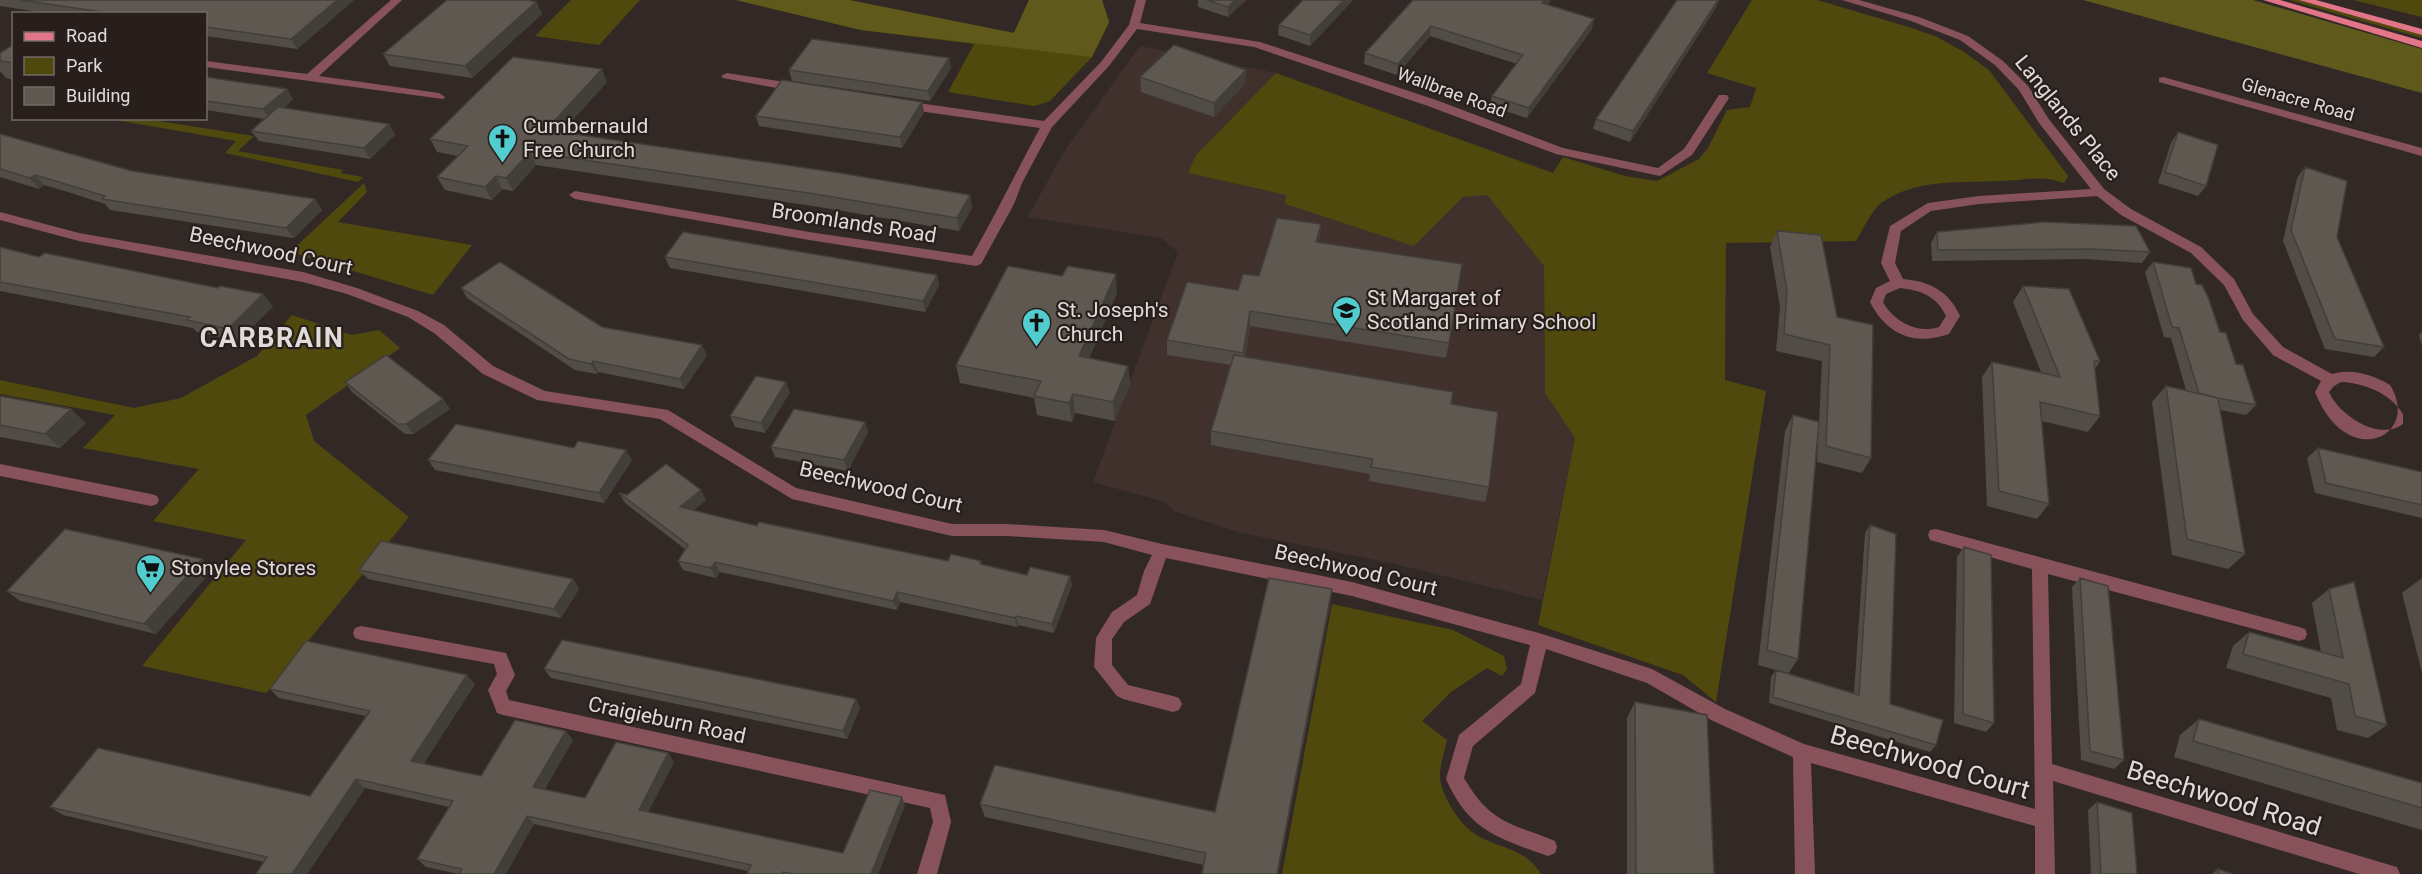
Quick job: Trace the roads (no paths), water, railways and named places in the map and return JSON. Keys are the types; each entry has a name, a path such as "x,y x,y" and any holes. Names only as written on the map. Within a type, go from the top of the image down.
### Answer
{"main road":[{"path":"2268,0 2422,45"},
{"path":"2304,0 2422,32"}],"street":[{"path":"310,78 397,0"},
{"name":"Broomlands Road","path":"575,195 809,236 975,261 1008,204 1016,183 1047,125 1105,64 1134,25 1141,0"},
{"name":"Langlands Place","path":"1847,0 1915,19 1964,38 1999,63 2024,88 2043,120 2100,192 2126,212 2196,250 2229,282 2248,317 2278,351 2331,380"},
{"name":"Wallbrae Road","path":"1134,25 1256,44 1432,103 1560,151 1660,172 1688,152 1723,98"},
{"path":"207,64 439,97"},
{"path":"727,76 808,89"},
{"name":"Glenacre Road","path":"2163,80 2422,152"},
{"path":"890,102 1047,125"},
{"path":"1898,283 1888,263 1895,229 1928,207 1979,200 2100,192"},
{"name":"Beechwood Court","path":"0,216 79,237 303,277 352,291 413,314 439,329 488,370 542,396 663,414 792,493 952,530 1008,530 1104,536 1162,551 1353,589 1539,640 1652,676 1719,715 1802,752 2044,820"},
{"path":"1898,283 1922,287 1944,299 1953,316 1946,330 1924,335 1899,328 1888,321 1876,305 1876,297 1880,290 1898,283"},
{"path":"2354,377 2382,387 2405,405 2411,414 2412,423 2408,430 2399,434 2386,435 2357,428 2332,411 2325,401 2322,392 2324,385 2331,380 2354,377"},
{"path":"0,470 151,500"},
{"path":"1936,535 2299,634"},
{"path":"1162,551 1152,571 1144,599 1118,617 1104,638 1103,667 1124,691 1173,704"},
{"path":"2040,565 2045,874"},
{"name":"Craigieburn Road","path":"361,633 500,658 506,675 497,690 503,707 938,801 942,822 927,874"},
{"path":"1539,640 1529,688 1466,741 1455,779 1471,807 1500,830 1548,847"},
{"name":"Beechwood Court","path":"1802,752 1805,874"},
{"name":"Beechwood Road","path":"2044,770 2390,874"}],"place":[{"name":"Cumbernauld Free Church","path":"502,164"},
{"name":"St Margaret of Scotland Primary School","path":"1346,336"},
{"name":"St. Joseph's Church","path":"1036,348"},
{"name":"Stonylee Stores","path":"150,594"}],"district":[{"name":"CARBRAIN","path":"272,338"}]}
